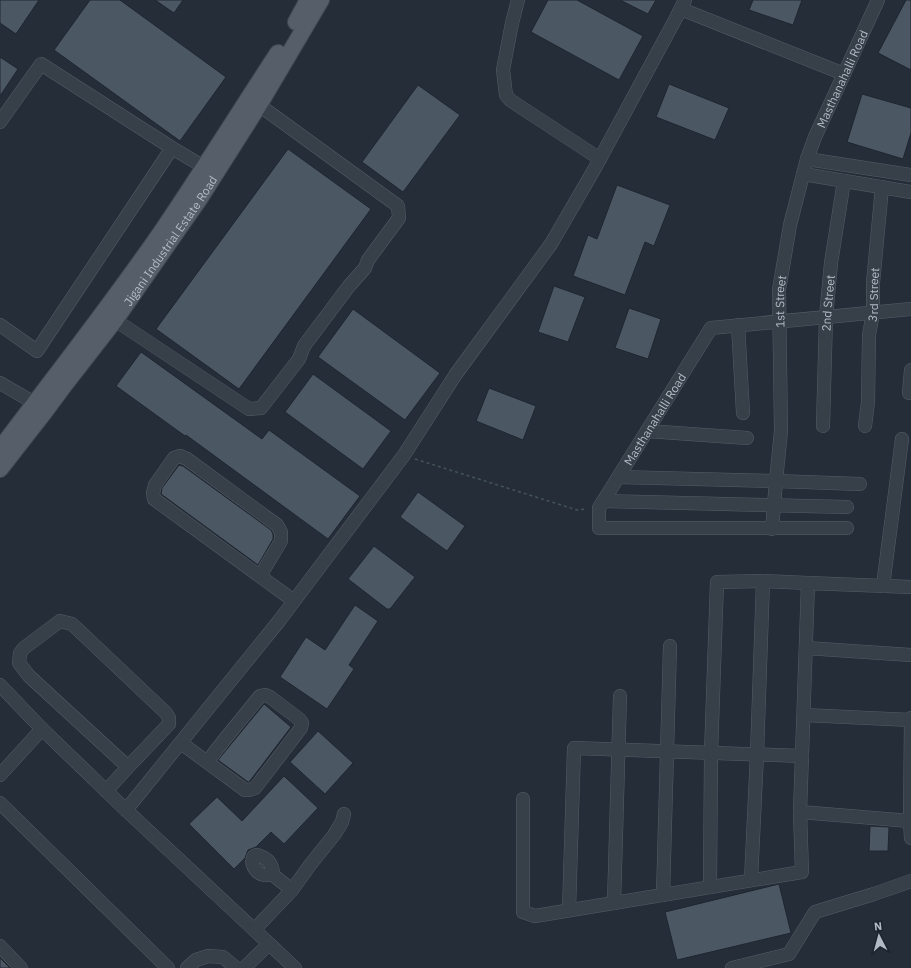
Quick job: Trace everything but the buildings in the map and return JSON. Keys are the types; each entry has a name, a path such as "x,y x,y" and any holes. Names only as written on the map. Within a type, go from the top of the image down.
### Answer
{"main road":[{"name":"Jigani Industrial Estate Road","path":"0,469 103,313 164,228 284,44 308,0"},
{"name":"Jigani Industrial Estate Road","path":"0,449 40,407 66,383 115,320 200,198 259,105 321,0"}],"street":[{"path":"518,0 503,70 506,95 510,100 600,159"},
{"name":"Masthanahalli Road","path":"803,174 815,136 878,0"},
{"path":"126,810 279,621 404,455 456,374 551,244 600,159 683,4 844,74"},
{"path":"0,122 41,64 204,167"},
{"path":"115,320 249,409 261,408 299,359 304,346 349,286 365,268 368,260 399,218 398,206 259,105"},
{"path":"0,325 37,351 172,148"},
{"path":"807,159 911,175"},
{"path":"803,174 911,192"},
{"name":"1st Street","path":"772,529 781,431 779,290 790,225 803,174"},
{"name":"2nd Street","path":"824,426 826,317 831,263 844,181"},
{"name":"3rd Street","path":"865,426 868,402 869,335 873,313 873,282 882,187"},
{"name":"Masthanahalli Road","path":"601,504 711,328 911,309"},
{"path":"738,325 743,413"},
{"path":"910,393 911,370"},
{"path":"0,382 40,407"},
{"path":"647,431 747,438"},
{"path":"882,586 902,439"},
{"path":"260,576 281,541 282,532 277,525 187,459 180,456 174,458 155,485 153,493 154,499 294,601"},
{"path":"618,477 860,484"},
{"path":"847,507 601,504 599,528 847,528"},
{"path":"710,887 711,753 717,582 763,581 911,587"},
{"path":"751,880 763,581"},
{"path":"523,799 523,912 536,916 802,872 800,812 808,583"},
{"path":"106,790 128,767 169,724 169,718 166,713 72,624 60,621 24,648 20,653 19,663 29,676 128,767"},
{"path":"663,895 670,646"},
{"path":"806,648 911,655"},
{"path":"0,685 42,729 126,810 295,968"},
{"path":"181,742 207,762 245,790 249,790 255,788 301,728 302,723 299,719 270,697 265,695 260,696 207,762"},
{"path":"614,903 620,696"},
{"path":"804,715 911,719 911,838"},
{"path":"0,775 42,729"},
{"path":"570,910 574,748 802,756"},
{"path":"0,803 168,968"},
{"path":"800,812 910,821"},
{"path":"254,930 292,890 310,864 334,835 342,822 344,814"},
{"path":"273,875 292,890"},
{"path":"732,968 789,954 815,912 911,881"},
{"path":"244,968 269,944"},
{"path":"0,946 21,968"},
{"path":"188,968 196,960 208,956 223,958 236,968"}],"path":[{"path":"404,455 578,510 601,504"}]}
